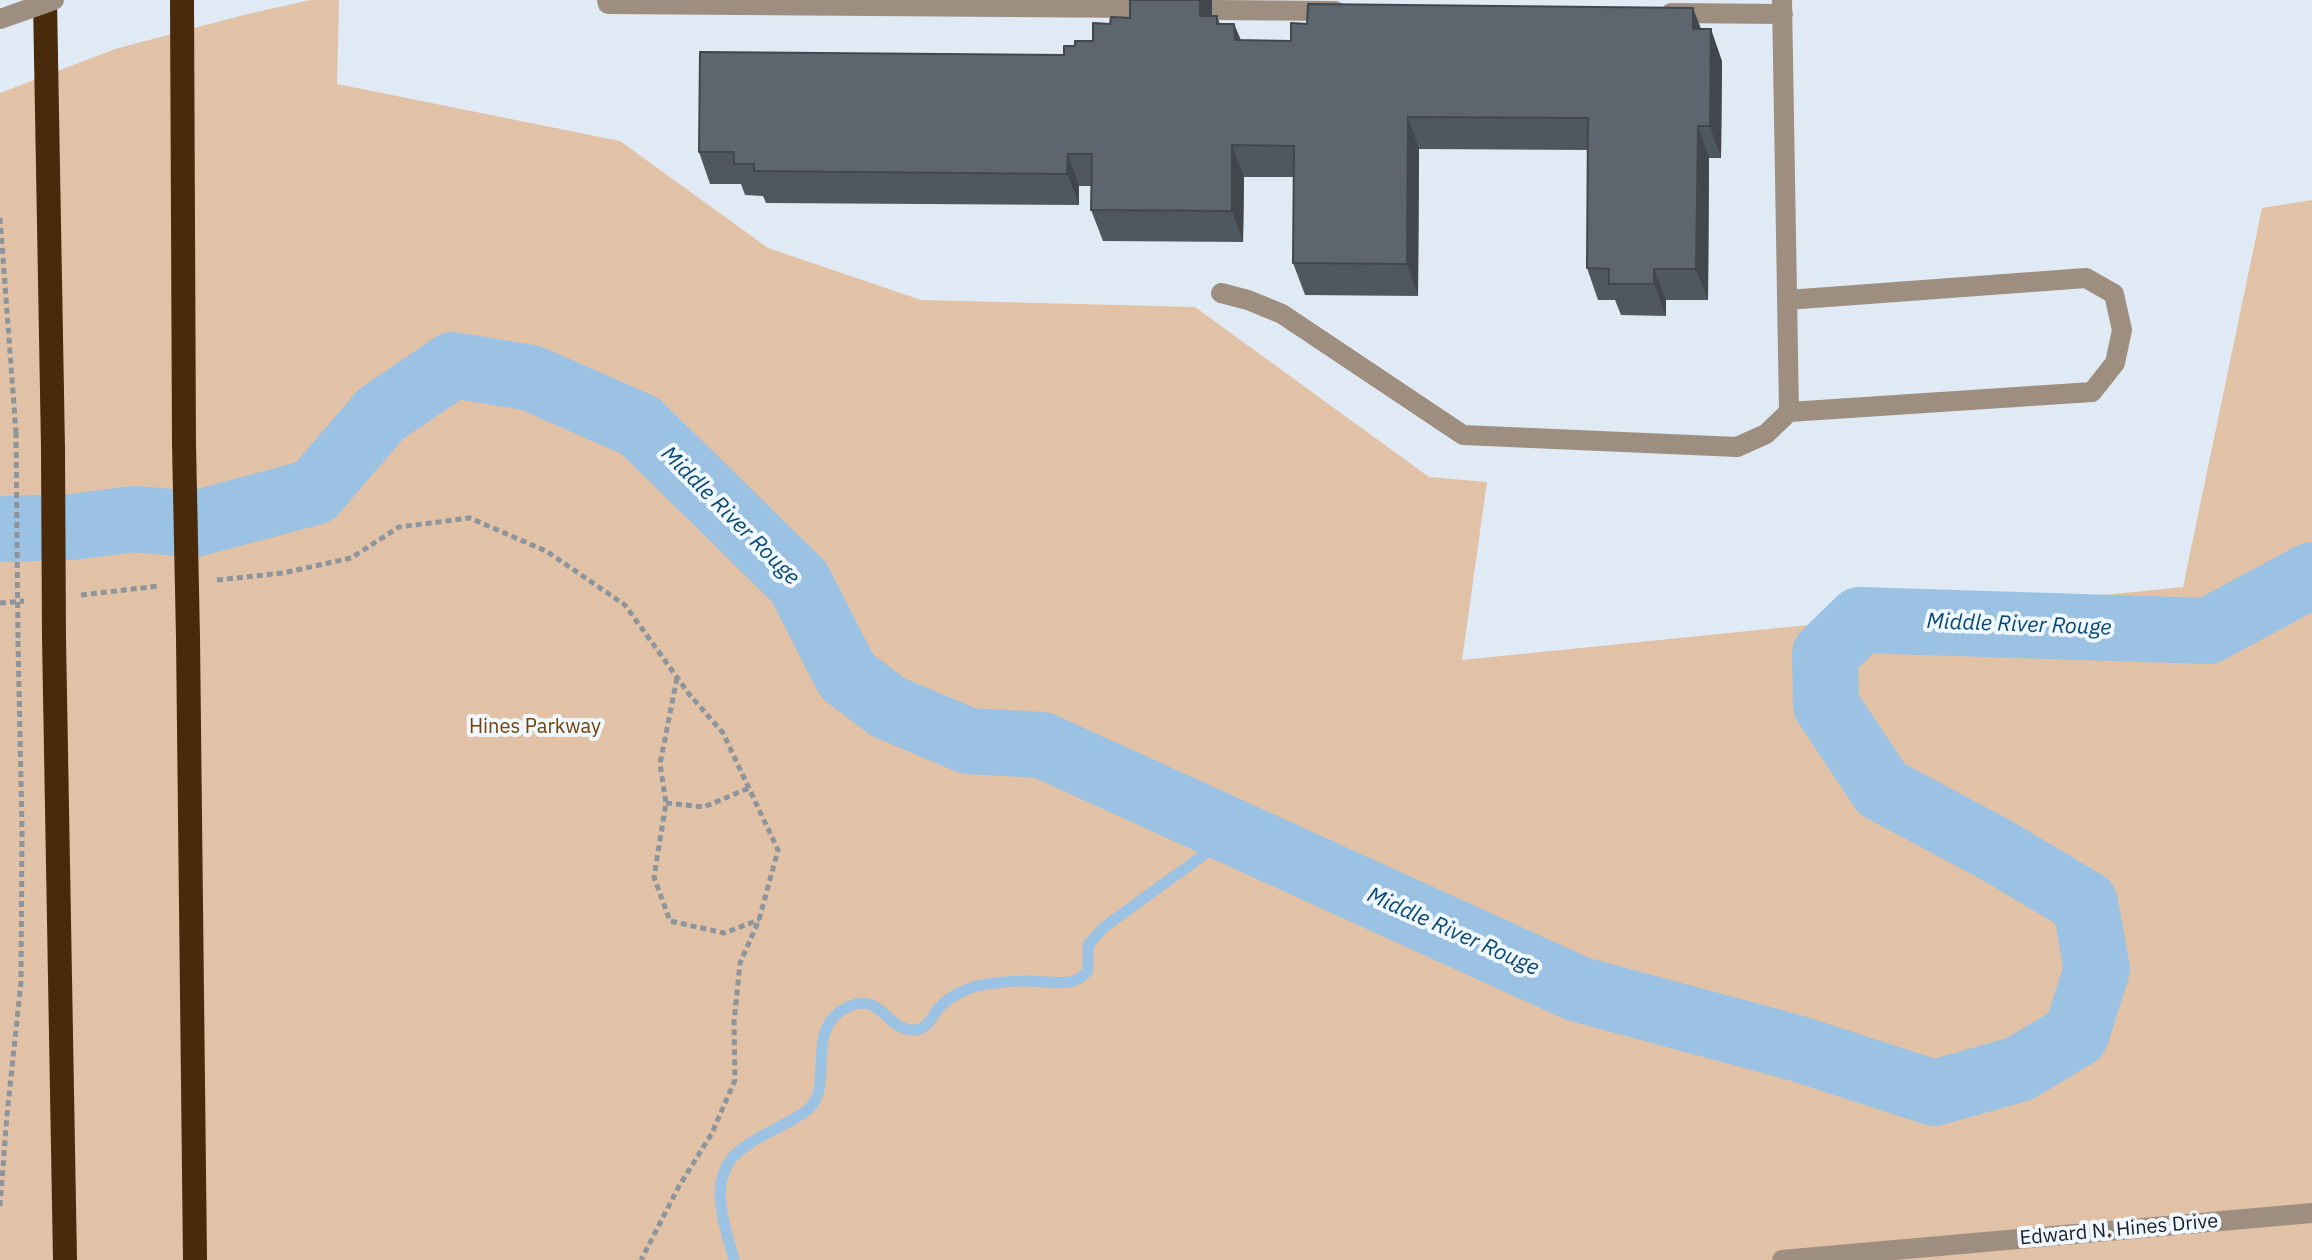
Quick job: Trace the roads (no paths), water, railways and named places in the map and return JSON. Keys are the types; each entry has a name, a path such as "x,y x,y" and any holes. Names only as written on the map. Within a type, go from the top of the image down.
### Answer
{"highway":[{"path":"45,0 65,1260"},
{"path":"182,0 184,444 195,1260"}],"street":[{"path":"0,19 54,0"},
{"path":"607,0 608,4 973,4 1138,8"},
{"path":"1656,13 1782,7 1789,412"},
{"path":"1214,10 1356,11"},
{"path":"1221,293 1282,314 1463,435 1737,447 1766,434 1789,412 2092,392 2115,363 2122,330 2114,294 2086,278 1787,300"},
{"name":"Edward N. Hines Drive","path":"1782,1260 2312,1213"}],"waterway":[{"name":"Middle River Rouge","path":"0,529 72,527 134,519 194,524 314,492 381,414 453,365 531,378 640,426 799,582 847,676 888,707 968,741 1042,745 1578,989 1796,1048 1934,1093 2019,1069 2076,1035 2097,969 2085,903 1996,850 1882,789 1826,705 1825,654 1860,620 2208,631 2312,575"},
{"path":"0,503 1,529"},
{"path":"734,1260 720,1200 724,1172 731,1159 743,1148 806,1111 815,1101 823,1042 835,1016 850,1006 870,1004 897,1025 914,1030 924,1027 947,1000 976,986 1012,981 1061,983 1077,980 1088,971 1088,945 1104,927 1234,833"}],"park label":[{"name":"Hines Parkway","path":"535,727"}]}
